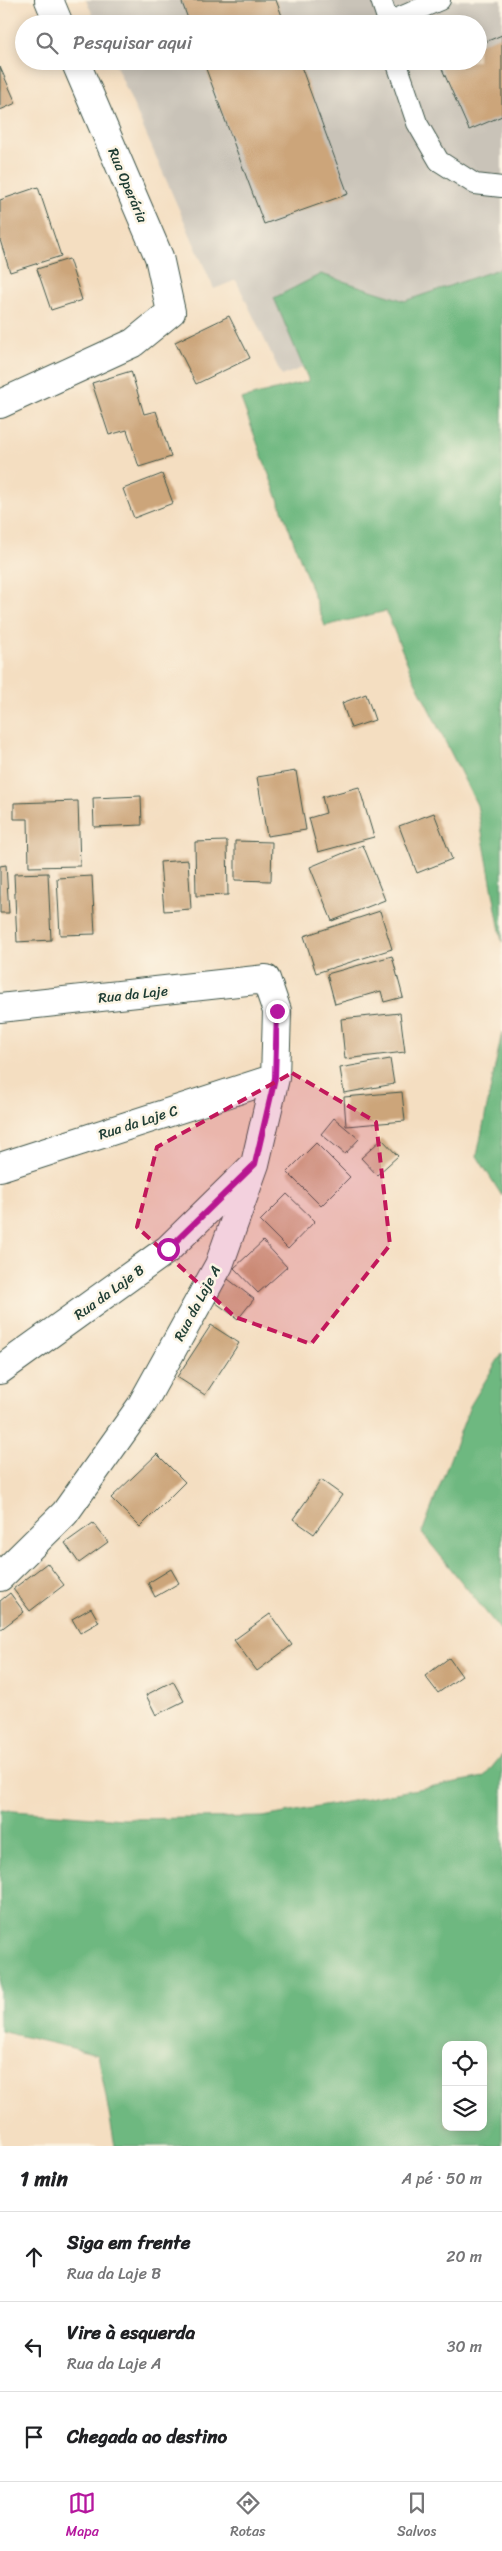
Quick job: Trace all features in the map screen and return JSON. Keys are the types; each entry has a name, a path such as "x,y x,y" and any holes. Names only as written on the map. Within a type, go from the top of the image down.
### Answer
{"street":[{"path":"49,0 55,15"},
{"name":"Rua Operária","path":"0,404 133,343 171,312 159,258 79,70"},
{"name":"Rua da Laje","path":"0,1008 266,979"},
{"name":"Rua da Laje A","path":"0,1577 65,1513 141,1406 219,1265 255,1164 275,1078 277,1011 266,979"},
{"name":"Rua da Laje C","path":"0,1167 275,1078"},
{"name":"Rua da Laje B","path":"0,1370 168,1249 255,1164"}],"lane":[{"path":"381,0 386,15"},
{"path":"407,15 440,0"},
{"path":"399,70 417,123 439,161 475,184 502,187"}],"highlighted area":[{"path":"292,1073 376,1122 390,1245 311,1344 235,1317 137,1227 157,1147"}],"shaded area":[{"path":"86,0 502,0 502,285 282,376 236,280 214,289 118,70 487,70 487,15 93,15"}],"green space":[{"path":"502,268 502,942 477,805 413,677 386,611 325,626 241,399 309,381 274,298 321,274 405,301"},
{"path":"502,1032 502,1196 477,1156"},
{"path":"502,1353 502,1632 422,1533 470,1406"},
{"path":"502,1755 502,2146 115,2146 98,2054 0,2031 0,1810 123,1819 263,1817 484,1777"}],"building":[{"path":"181,0 276,0 282,15 187,15"},
{"path":"502,35 502,116 469,130 443,70 487,70 487,41"},
{"path":"0,67 16,103 0,110"},
{"path":"206,70 302,70 348,194 264,224"},
{"path":"38,187 61,256 10,272 0,240 0,200"},
{"path":"69,259 82,300 51,310 37,269"},
{"path":"229,316 250,358 196,384 175,342"},
{"path":"131,371 144,414 156,411 171,457 139,467 127,430 109,435 92,383"},
{"path":"162,474 173,503 134,518 123,489"},
{"path":"366,694 375,720 351,728 342,703"},
{"path":"296,771 306,830 267,836 257,777"},
{"path":"359,787 374,837 318,852 309,818 326,813 322,797"},
{"path":"141,796 142,825 94,827 93,798"},
{"path":"78,801 80,866 29,867 28,819 14,819 14,803"},
{"path":"434,813 452,859 417,873 399,826"},
{"path":"227,841 228,895 196,896 195,842"},
{"path":"235,841 272,842 271,881 235,880"},
{"path":"363,845 385,900 332,921 310,867"},
{"path":"188,860 191,909 164,911 160,862"},
{"path":"6,865 9,913 0,913 0,866"},
{"path":"48,873 51,940 17,942 14,874"},
{"path":"92,876 95,934 60,935 57,878"},
{"path":"380,911 392,949 316,973 304,936"},
{"path":"392,956 403,997 384,1002 381,991 335,1004 327,974"},
{"path":"400,1013 405,1052 345,1059 341,1019"},
{"path":"390,1059 394,1084 344,1093 340,1068"},
{"path":"402,1092 405,1121 346,1126 344,1097"},
{"path":"334,1118 359,1139 345,1154 321,1134"},
{"path":"382,1139 398,1156 377,1175 361,1158"},
{"path":"316,1143 350,1177 321,1206 287,1172"},
{"path":"287,1194 315,1221 288,1249 260,1221"},
{"path":"263,1241 287,1267 258,1293 234,1268"},
{"path":"224,1276 254,1299 238,1319 208,1297"},
{"path":"211,1325 239,1343 205,1395 177,1377"},
{"path":"157,1454 185,1482 140,1527 111,1498"},
{"path":"321,1480 342,1495 314,1534 293,1519"},
{"path":"93,1523 108,1542 79,1563 65,1543"},
{"path":"47,1563 64,1585 30,1611 13,1589"},
{"path":"171,1569 179,1583 155,1597 148,1583"},
{"path":"10,1593 24,1612 0,1630 0,1601"},
{"path":"91,1608 99,1622 80,1633 72,1619"},
{"path":"270,1614 292,1645 257,1671 234,1640"},
{"path":"449,1658 462,1676 438,1693 425,1676"},
{"path":"173,1681 184,1701 156,1715 146,1695"}],"route":[{"path":"168,1249 255,1164 275,1078 277,1011"}]}
